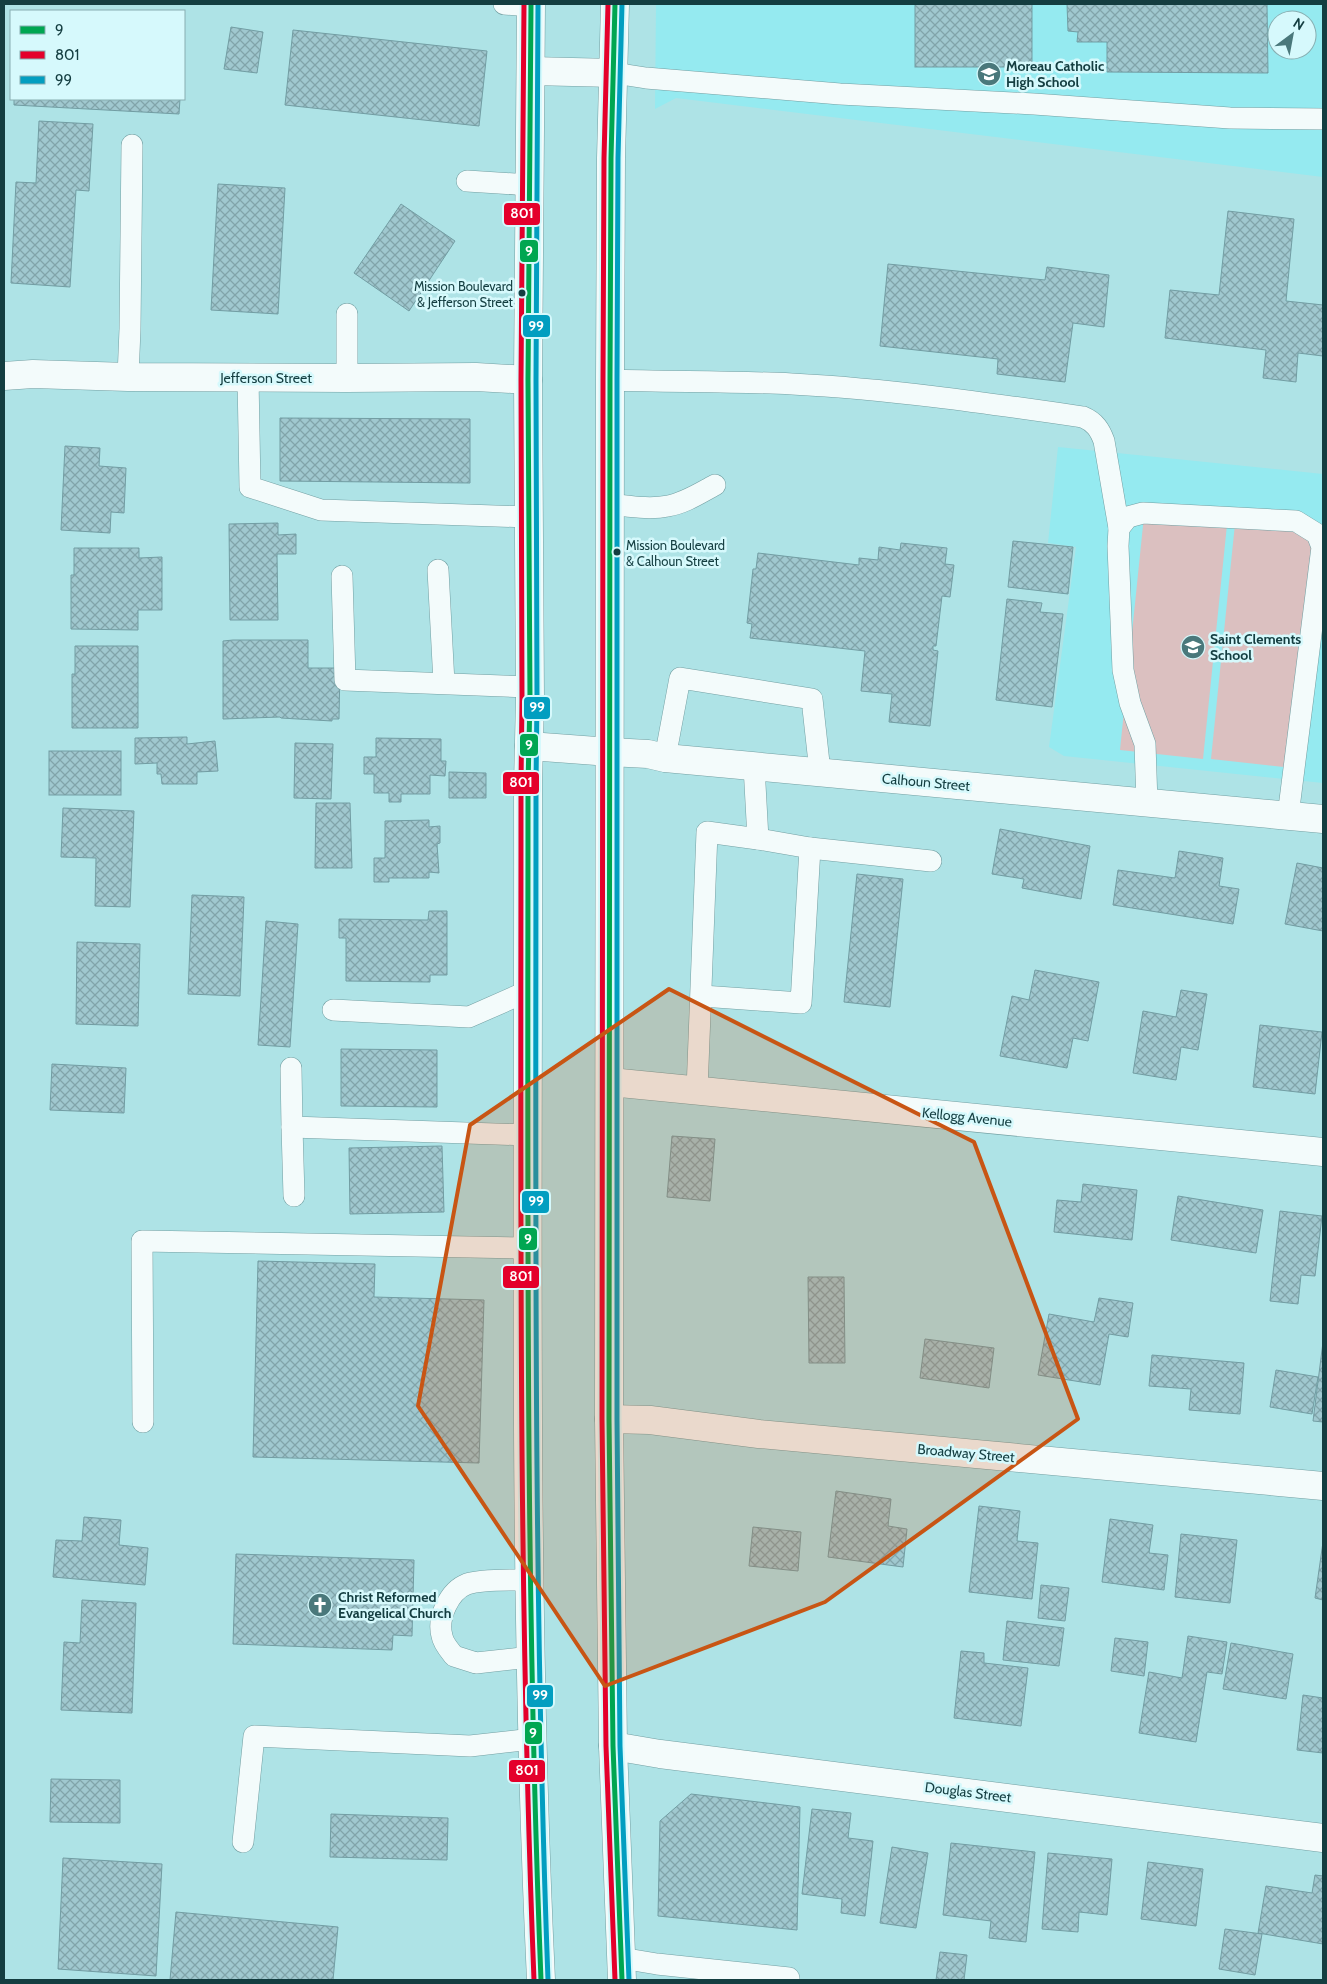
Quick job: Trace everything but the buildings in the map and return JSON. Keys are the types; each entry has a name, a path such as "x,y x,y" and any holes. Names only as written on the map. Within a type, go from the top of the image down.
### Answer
{"main road":[{"path":"614,4 611,158 610,752 608,802 610,1082 609,1419 613,1746 621,1969"},
{"path":"531,5 528,380 529,1580 532,1739 541,1980"},
{"path":"530,71 614,72"},
{"name":"Jefferson Street","path":"4,376 33,374 248,378 476,377 528,380"},
{"name":"Calhoun Street","path":"529,746 659,755 664,758 1323,819"},
{"name":"Kellogg Avenue","path":"610,1082 1323,1152"},
{"name":"Broadway Street","path":"609,1419 650,1420 759,1434 1323,1486"},
{"name":"Douglas Street","path":"613,1746 660,1754 1323,1838"}],"lane":[{"path":"504,4 531,5"},
{"path":"614,72 646,78 840,94 1034,104 1230,118 1323,119"},
{"path":"128,377 132,145"},
{"path":"467,181 530,184"},
{"path":"347,314 347,378"},
{"path":"248,378 250,487 321,510 528,517"},
{"path":"610,380 800,385 949,397 1083,417 1091,420 1100,431 1104,441 1119,528 1118,546 1123,670 1130,702 1145,744 1147,803"},
{"path":"610,504 644,507 668,506 686,500 715,485"},
{"path":"1119,528 1128,517 1143,513 1296,521 1317,534 1322,547 1288,816"},
{"path":"438,570 444,683"},
{"path":"342,576 345,680 529,688"},
{"path":"664,758 680,678 812,699 820,772"},
{"path":"754,766 758,839"},
{"path":"697,1091 707,832 810,848 931,861"},
{"path":"702,996 801,1003 810,848"},
{"path":"333,1010 469,1017 528,991"},
{"path":"291,1068 294,1196"},
{"path":"292,1127 528,1135"},
{"path":"143,1422 142,1241 528,1248"},
{"path":"529,1580 466,1584 451,1596 443,1612 442,1636 454,1656 476,1663 530,1657"},
{"path":"243,1842 254,1736 470,1746 532,1739"},
{"path":"621,1969 657,1964 790,1978 789,1980"}],"highlighted area":[{"path":"669,989 974,1142 1078,1419 825,1602 605,1686 418,1406 470,1125"}],"shaded area":[{"name":"Moreau Catholic High School","path":"656,4 1323,4 1323,177 676,98 655,109"},
{"name":"Saint Clements School","path":"1058,447 1323,474 1323,783 1064,756 1049,747 1076,547 1048,543"},
{"path":"1145,506 1228,515 1203,759 1120,750"},
{"path":"1236,514 1319,524 1293,768 1211,759"}],"transit line":[{"name":"801","path":"524,4 521,380 521,1382 525,1681 534,1980"},
{"name":"9","path":"531,4 528,380 530,699 528,784 528,1382 532,1681 541,1980"},
{"name":"99","path":"538,4 536,1382 540,1681 548,1980"},
{"name":"801","path":"608,4 604,158 603,380 602,1419 606,1746 615,1980"},
{"name":"9","path":"615,4 611,158 610,380 609,1419 613,1746 622,1980"},
{"name":"99","path":"622,4 618,158 617,380 617,1419 620,1746 629,1980"}],"place":[{"name":"Moreau Catholic High School","path":"989,74"},
{"name":"Mission Boulevard & Jefferson Street","path":"522,293"},
{"name":"Mission Boulevard & Calhoun Street","path":"617,552"},
{"name":"Saint Clements School","path":"1193,647"},
{"name":"Christ Reformed Evangelical Church","path":"320,1605"}]}
